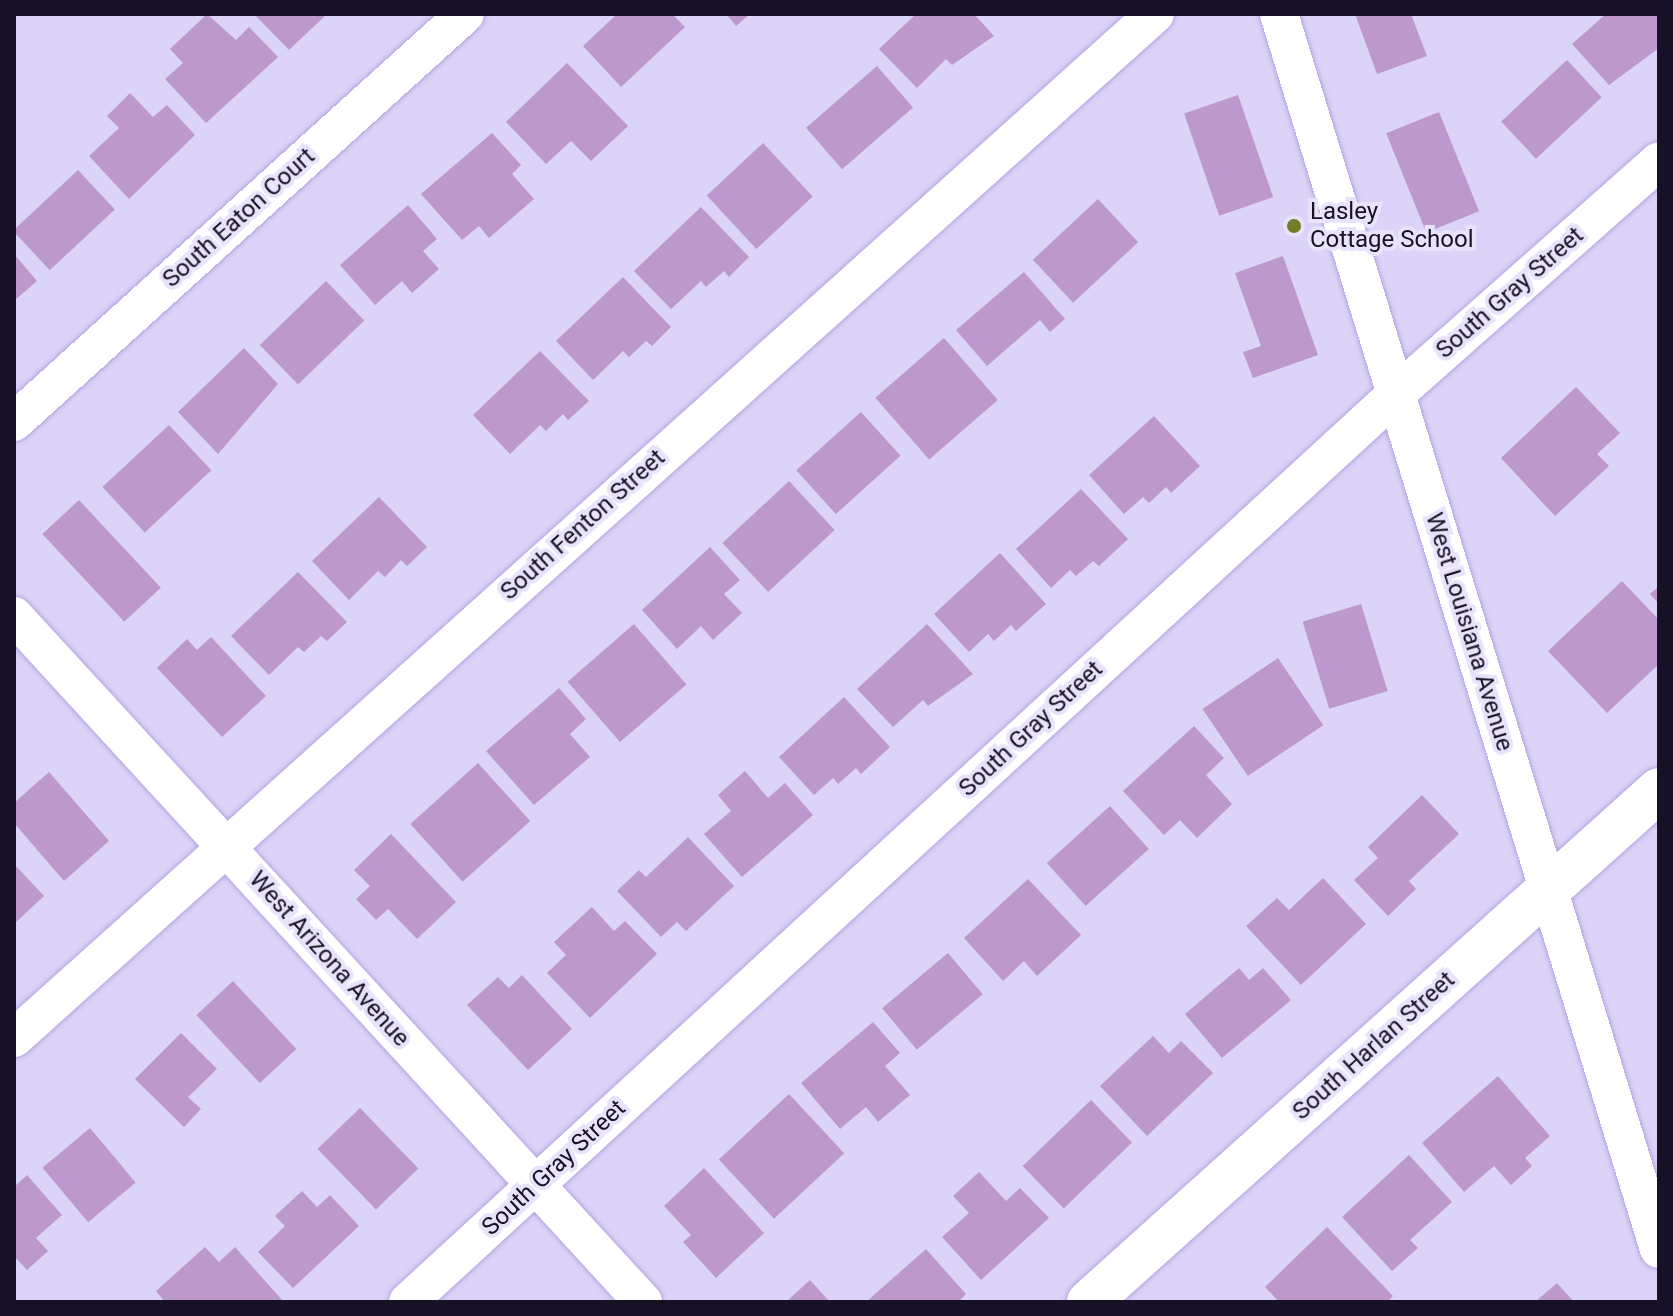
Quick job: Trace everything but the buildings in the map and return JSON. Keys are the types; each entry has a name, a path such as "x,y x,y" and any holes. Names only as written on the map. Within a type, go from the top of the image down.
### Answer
{"street":[{"name":"South Eaton Court","path":"14,422 465,14"},
{"name":"South Fenton Street","path":"14,1038 1155,14"},
{"name":"West Louisiana Avenue","path":"1279,14 1659,1249"},
{"name":"South Gray Street","path":"408,1302 1396,394 1659,161"},
{"name":"West Arizona Avenue","path":"14,616 643,1302"},
{"name":"South Harlan Street","path":"1089,1302 1659,790"}],"place":[{"name":"Lasley Cottage School","path":"1294,226"}]}
